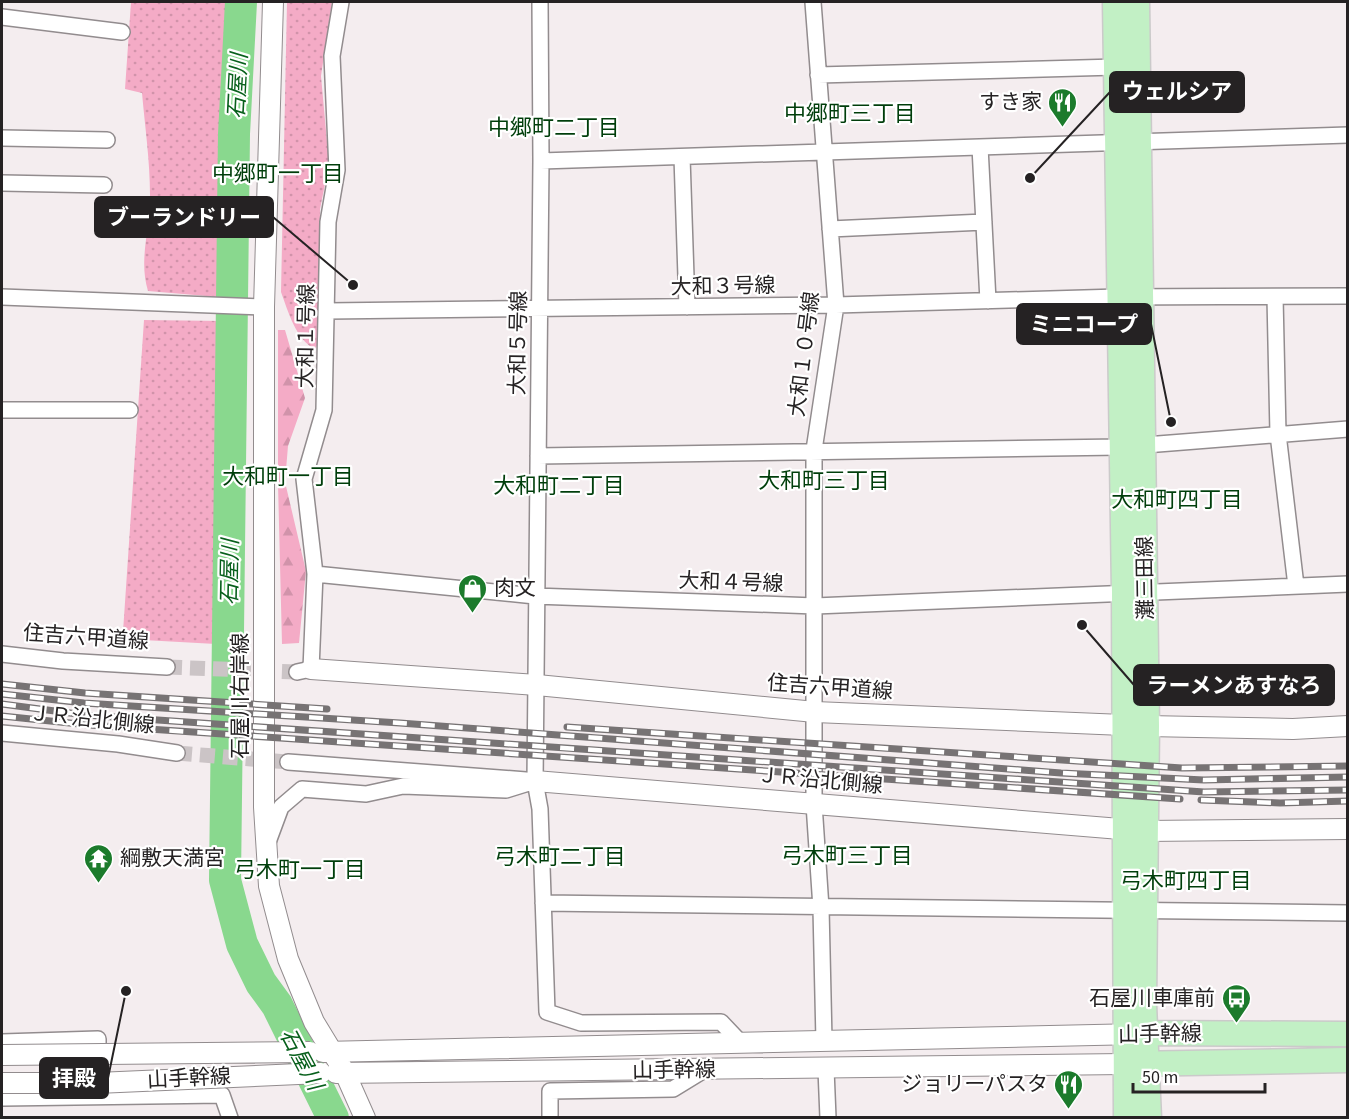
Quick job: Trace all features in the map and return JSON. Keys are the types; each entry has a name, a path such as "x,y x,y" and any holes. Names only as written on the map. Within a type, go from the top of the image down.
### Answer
{"main road":[{"name":"灘三田線","path":"1115,2 1116,67 1128,142"},
{"name":"灘三田線","path":"1135,831 1147,726 1135,592 1131,446 1128,142 1137,2"},
{"name":"灘三田線","path":"1135,592 1123,725 1135,831 1136,1064 1149,1118"},
{"name":"山手幹線","path":"1135,1034 1347,1034"},
{"name":"山手幹線","path":"1136,1064 1347,1060"},
{"name":"灘三田線","path":"1126,1118 1136,1064"}],"street":[{"name":"石屋川右岸線","path":"273,2 254,306 266,845 269,886 288,959 314,1022 345,1073 365,1118"},
{"name":"大和１号線","path":"304,670 315,574 304,479 324,410 328,311 328,222 337,170 332,56 340,2"},
{"name":"大和５号線","path":"540,2 541,161 535,781 540,809 547,1012 581,1023 720,1022 739,1041"},
{"name":"大和１０号線","path":"813,2 836,305 814,450 814,804 821,908 824,1041"},
{"path":"2,17 122,32"},
{"path":"818,75 1116,67"},
{"path":"541,161 1347,135"},
{"path":"2,138 107,140"},
{"path":"980,147 988,301"},
{"path":"682,157 687,307"},
{"path":"2,183 104,185"},
{"path":"830,229 984,222"},
{"name":"大和３号線","path":"328,311 836,305 1129,297 1347,296"},
{"path":"2,297 254,306"},
{"path":"1275,297 1278,434 1296,586"},
{"path":"2,410 130,410"},
{"path":"538,456 1131,446 1347,429"},
{"name":"大和４号線","path":"315,574 535,596 815,606 1347,584"},
{"name":"住吉六甲道線","path":"2,654 167,667"},
{"name":"住吉六甲道線","path":"304,670 537,685 815,712 1147,726 1293,729 1347,726"},
{"name":"ＪＲ沿北側線","path":"2,733 177,753"},
{"name":"ＪＲ沿北側線","path":"288,762 1135,831 1347,829"},
{"path":"266,845 281,807 302,789 366,794 404,786 506,790 535,781"},
{"path":"543,903 1347,913"},
{"name":"山手幹線","path":"2,1055 310,1052 1135,1034"},
{"path":"2,1042 98,1039 98,1098"},
{"name":"山手幹線","path":"2,1083 97,1083 321,1073 1136,1064"},
{"path":"825,1069 828,1118"},
{"path":"550,1118 550,1091 673,1089 704,1070"},
{"path":"2,1098 222,1095 230,1118"}],"green space":[{"path":"131,2 227,2 218,297 148,291 144,267 150,182 142,93 125,89"},
{"path":"287,2 332,2 321,76 329,164 320,209 319,342 315,349 308,345 298,332 281,292"},
{"path":"144,320 223,321 216,644 125,639 123,632"},
{"path":"278,330 285,330 305,398 288,446 285,482 306,571 299,643 282,644 278,484"}],"waterway":[{"name":"石屋川","path":"241,2 234,134 225,880 242,944 261,983 277,1005 333,1118"}],"tunnel":[{"path":"167,667 297,672"},
{"path":"177,753 288,762"}],"railway":[{"path":"2,684 85,693 327,709"},
{"path":"2,694 84,703 400,723 1061,773 1204,780 1348,777"},
{"path":"2,704 85,715 1204,792 1348,790"},
{"path":"2,716 89,725 1180,799"},
{"path":"567,727 1182,768 1348,766"},
{"path":"1201,800 1280,803 1348,801"}],"place":[{"name":"すき家","path":"1063,128"},
{"name":"ウェルシア","path":"1030,178"},
{"name":"ブーランドリー","path":"353,285"},
{"name":"ミニコープ","path":"1171,422"},
{"name":"肉文","path":"473,614"},
{"name":"ラーメンあすなろ","path":"1082,625"},
{"name":"綱敷天満宮","path":"99,884"},
{"name":"拝殿","path":"126,991"},
{"name":"石屋川車庫前","path":"1236,1024"},
{"name":"ジョリーパスタ","path":"1069,1110"}],"district":[{"name":"中郷町三丁目","path":"850,113"},
{"name":"中郷町二丁目","path":"554,127"},
{"name":"中郷町一丁目","path":"278,173"},
{"name":"大和町一丁目","path":"288,476"},
{"name":"大和町三丁目","path":"824,480"},
{"name":"大和町二丁目","path":"559,485"},
{"name":"大和町四丁目","path":"1177,499"},
{"name":"弓木町三丁目","path":"847,855"},
{"name":"弓木町二丁目","path":"560,856"},
{"name":"弓木町一丁目","path":"300,869"},
{"name":"弓木町四丁目","path":"1186,880"}]}
